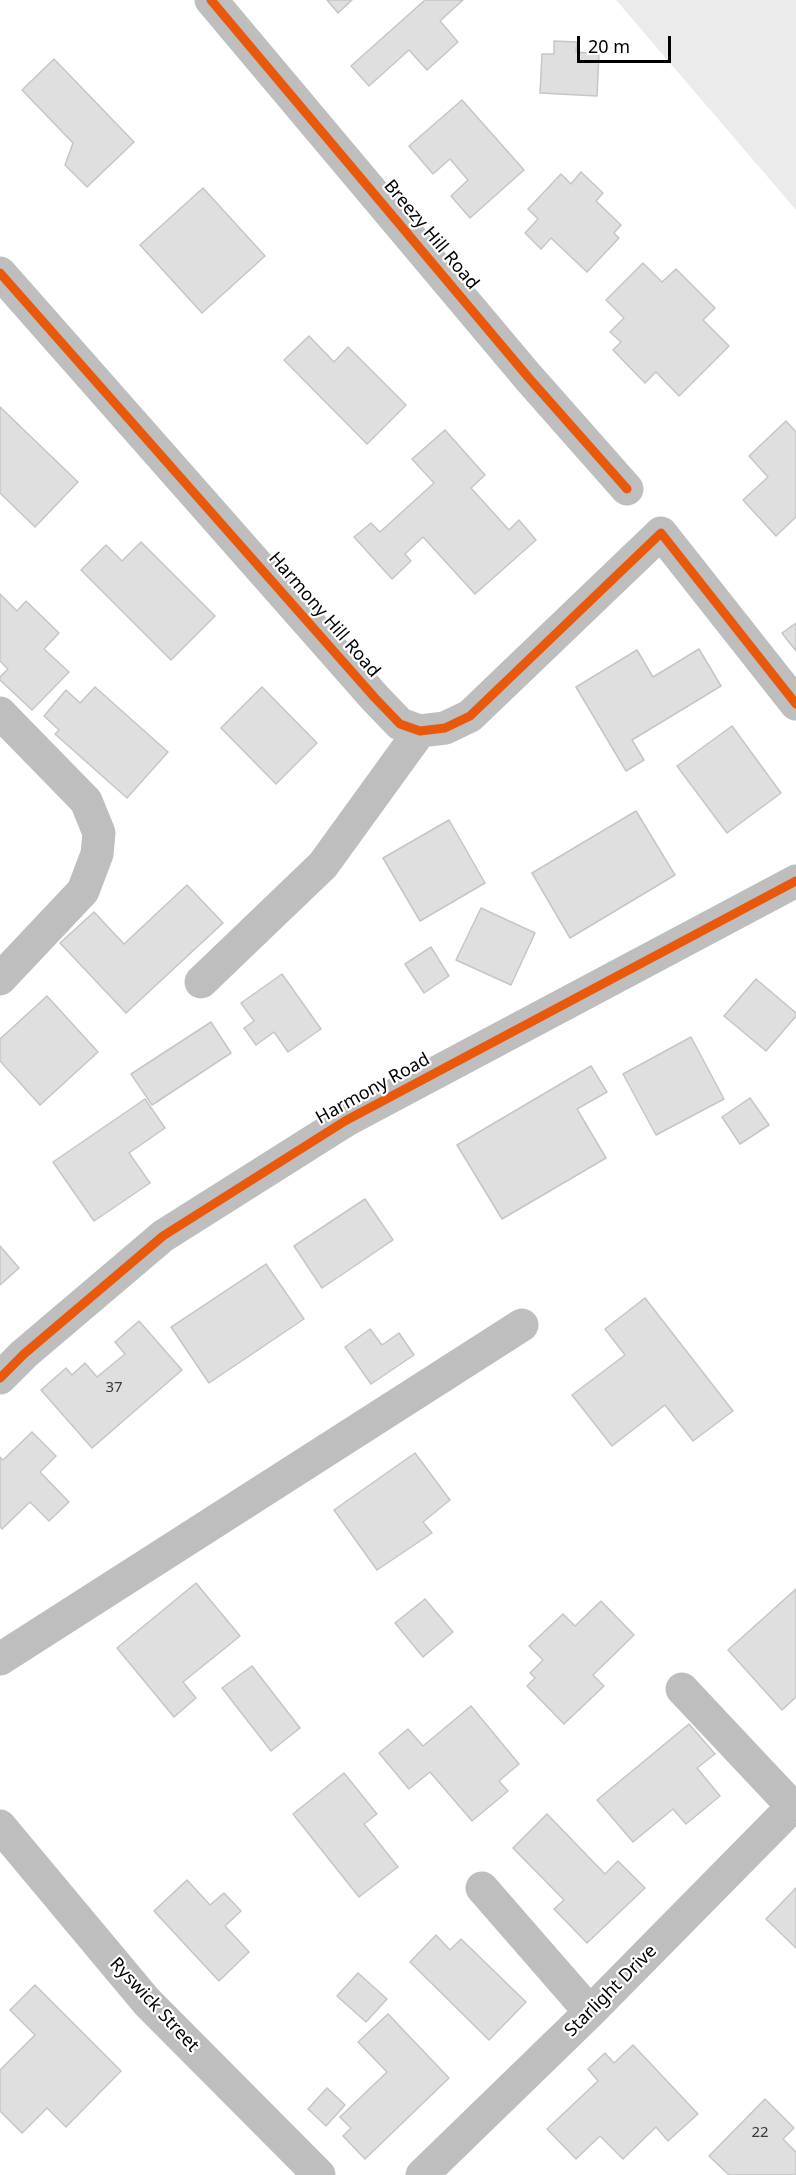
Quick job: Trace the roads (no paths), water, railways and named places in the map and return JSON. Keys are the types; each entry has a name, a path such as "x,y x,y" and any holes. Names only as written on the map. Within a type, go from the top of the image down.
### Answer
{"street":[{"name":"Breezy Hill Road","path":"211,0 528,376 627,489"},
{"name":"Harmony Hill Road","path":"3,283 375,698 400,724 420,731"},
{"path":"201,982 323,865 420,731 445,728 470,716 661,533 796,704"},
{"path":"0,713 86,801 99,833 97,854 83,891 0,979"},
{"name":"Harmony Road","path":"0,1378 24,1354 163,1236 345,1121 796,881"},
{"path":"0,1659 522,1325"},
{"path":"682,1689 794,1804"},
{"name":"Starlight Drive","path":"422,2175 590,2012 794,1804"},
{"name":"Ryswick Street","path":"0,1826 147,2002 319,2175"},
{"path":"482,1888 590,2012"}]}
